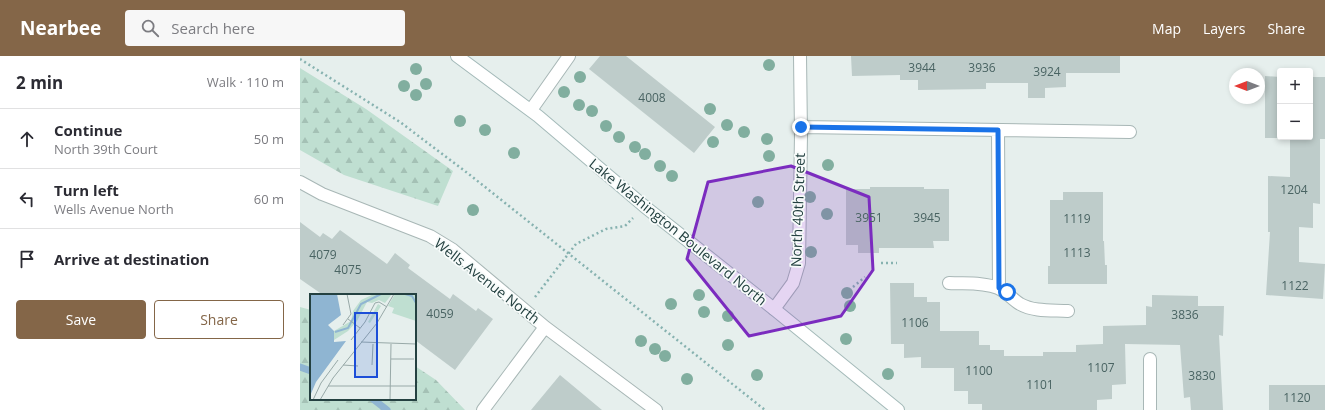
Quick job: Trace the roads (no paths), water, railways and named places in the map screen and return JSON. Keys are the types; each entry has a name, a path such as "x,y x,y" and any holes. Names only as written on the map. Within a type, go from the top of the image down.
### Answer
{"street":[{"name":"Lake Washington Boulevard North","path":"457,56 531,110 644,206 898,410"},
{"path":"531,110 569,56"},
{"name":"North 40th Street","path":"774,309 792,283 799,263 801,127 800,56"},
{"path":"801,127 1130,132"},
{"path":"998,130 999,288"},
{"name":"Wells Avenue North","path":"300,182 322,194 430,236 453,250 546,327 656,410"},
{"path":"949,284 990,285 1007,292 1019,304 1027,308 1068,311"},
{"path":"484,409 546,327"},
{"path":"1150,359 1150,410"}],"waterway":[{"path":"300,367 310,371"},
{"path":"374,400 387,410"}]}
